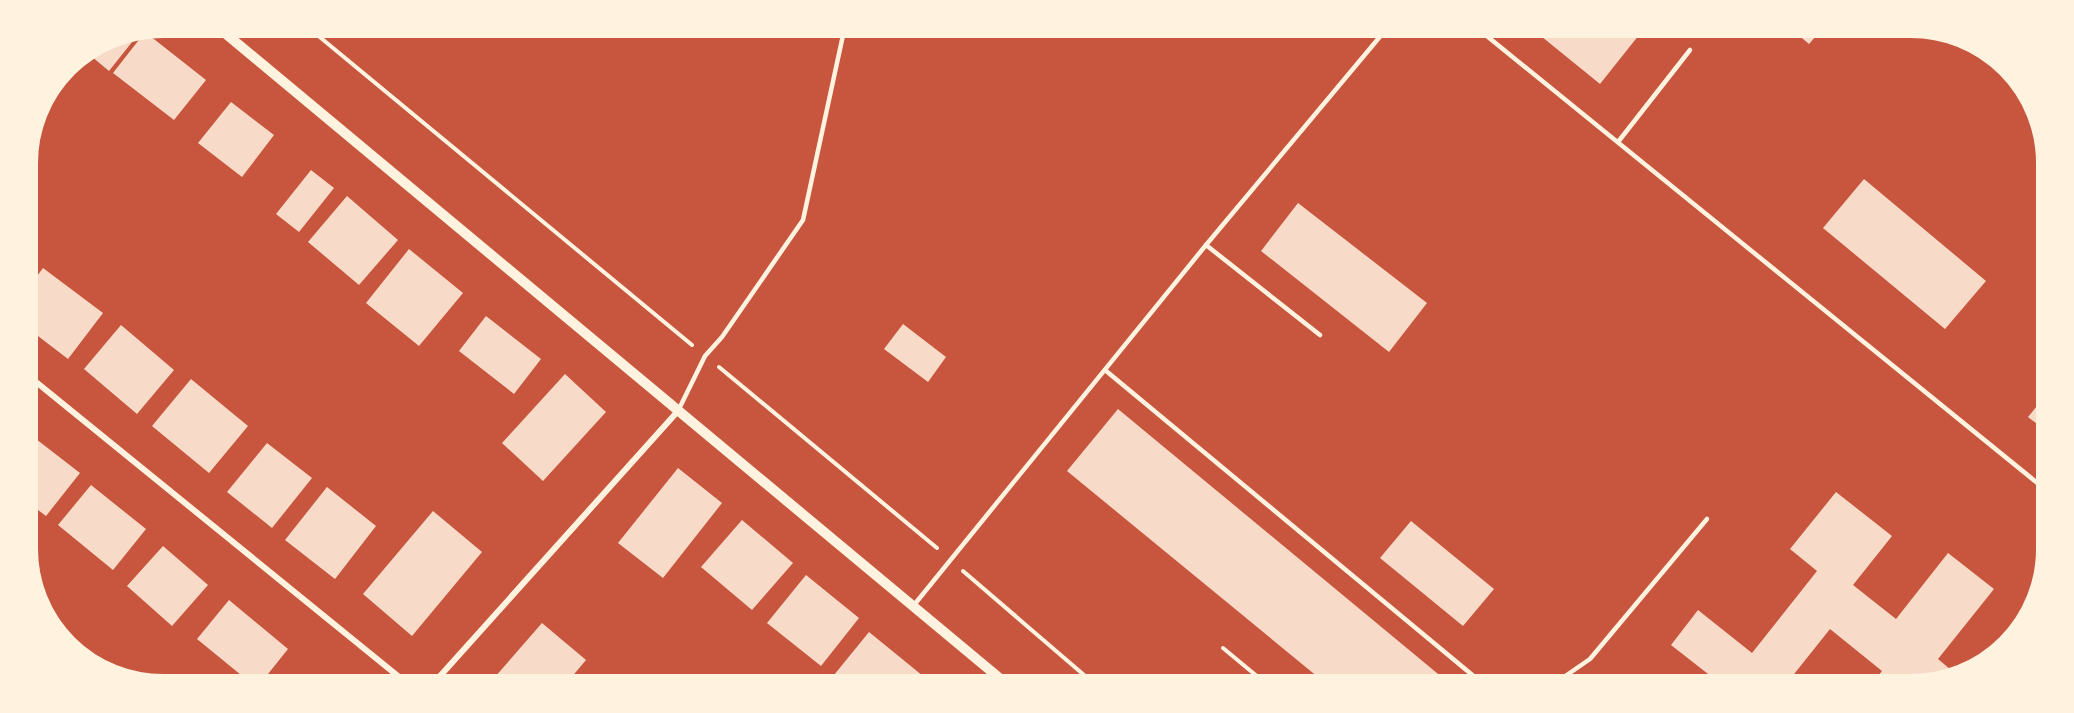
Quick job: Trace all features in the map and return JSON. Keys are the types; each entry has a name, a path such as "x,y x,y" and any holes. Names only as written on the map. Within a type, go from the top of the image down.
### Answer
{"street":[{"path":"227,35 999,678"},
{"path":"34,380 400,678"},
{"path":"438,678 678,411"}],"lane":[{"path":"912,606 1206,245 1382,34"},
{"path":"1485,34 2040,485"},
{"path":"678,411 705,356 722,337 803,220 843,35"},
{"path":"1618,142 1690,50"},
{"path":"1206,245 1320,335"},
{"path":"1104,370 1476,678"},
{"path":"1562,678 1590,659 1707,519"}],"path":[{"path":"1223,648 1259,678"}],"building":[{"path":"1539,34 1638,34 1600,84"},
{"path":"1797,34 1818,34 1809,44"},
{"path":"150,36 206,80 174,120 113,73 141,37"},
{"path":"136,38 109,71 91,56 114,44"},
{"path":"231,102 274,135 242,177 198,143"},
{"path":"311,170 334,188 299,232 276,214"},
{"path":"1864,179 1986,281 1945,329 1823,228"},
{"path":"347,196 398,240 359,285 308,242"},
{"path":"1298,203 1427,303 1389,352 1261,251"},
{"path":"409,249 463,293 419,346 366,303"},
{"path":"43,268 103,313 68,359 35,333 35,279"},
{"path":"486,316 541,359 514,394 459,351"},
{"path":"903,324 946,357 928,382 884,349"},
{"path":"121,325 174,370 137,414 84,369"},
{"path":"565,374 606,412 543,481 502,443"},
{"path":"191,379 248,426 209,473 152,426"},
{"path":"2040,402 2040,426 2028,417"},
{"path":"1118,409 1443,678 1319,678 1067,471"},
{"path":"36,439 80,473 46,516 34,507"},
{"path":"267,443 312,478 272,528 227,492"},
{"path":"678,468 722,503 663,578 618,543"},
{"path":"91,485 146,529 113,570 58,525"},
{"path":"327,487 376,526 335,579 285,540"},
{"path":"1836,492 1892,536 1853,585 1896,619 1948,553 1994,589 1938,659 1953,671 1936,676 1877,678 1882,671 1830,629 1791,678 1713,678 1671,645 1698,610 1752,653 1817,571 1790,549"},
{"path":"433,511 482,552 412,636 363,594"},
{"path":"742,520 793,563 752,610 701,567"},
{"path":"1411,521 1494,589 1463,626 1380,558"},
{"path":"163,546 208,585 172,626 127,586"},
{"path":"806,575 859,618 821,666 767,623"},
{"path":"229,600 288,649 265,678 245,678 197,639"},
{"path":"542,623 586,660 571,678 494,678"},
{"path":"869,632 923,676 921,678 838,678 834,675"}]}
